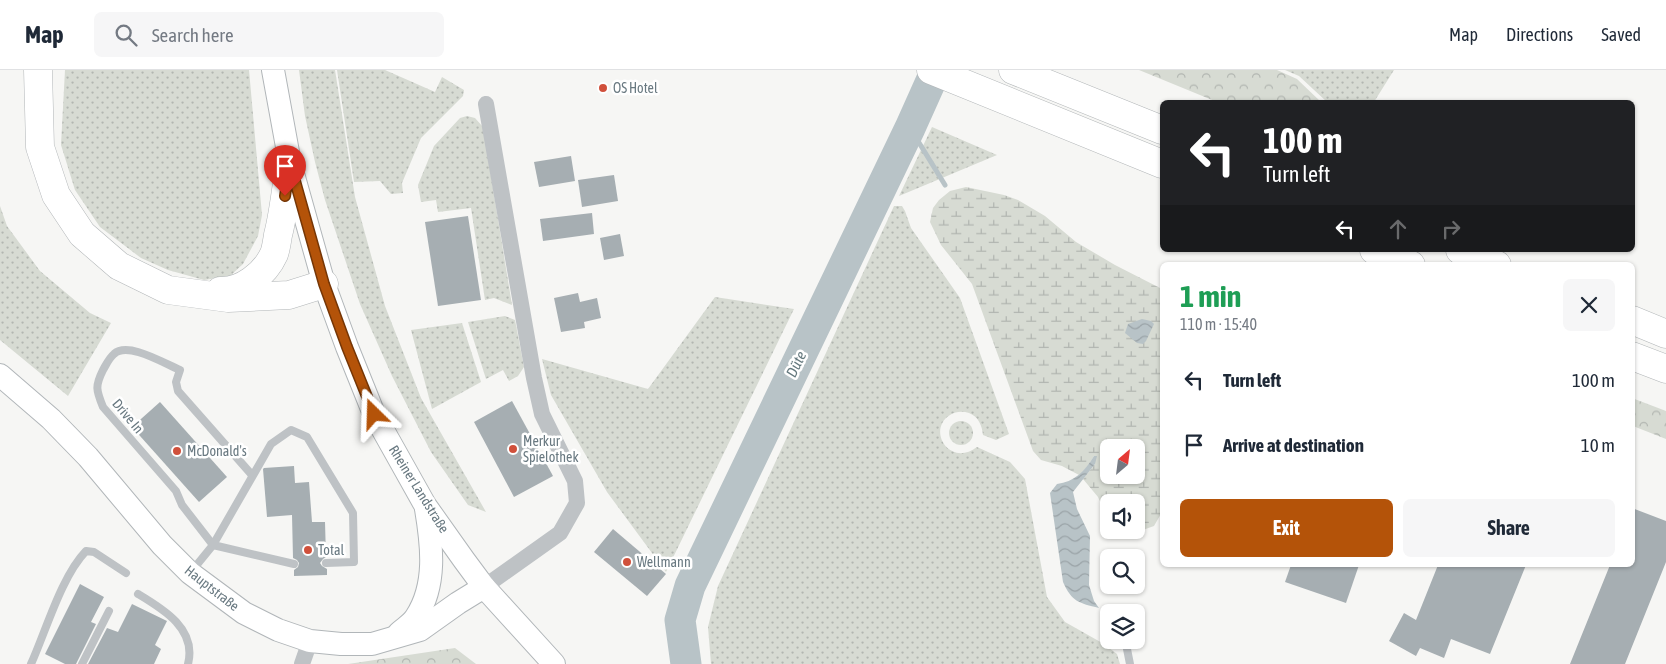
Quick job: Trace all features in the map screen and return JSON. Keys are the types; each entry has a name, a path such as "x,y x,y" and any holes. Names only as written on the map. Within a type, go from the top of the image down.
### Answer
{"highway":[{"path":"38,70 40,147 56,195 82,234 119,266 168,290 228,298 289,295 324,284"},
{"path":"1013,70 1160,129"},
{"path":"943,75 1160,163"},
{"path":"168,290 227,291 243,286 262,272 274,254 290,163"},
{"path":"1379,252 1404,262"},
{"path":"1465,252 1490,262"},
{"path":"1635,321 1666,334"},
{"path":"1635,357 1666,369"}],"street":[{"name":"Rheiner Landstraße","path":"273,70 290,163 324,284 374,414 425,505 484,587 554,664"},
{"path":"484,587 560,533 577,503 575,481 542,414 486,104"},
{"name":"Hauptstraße","path":"0,375 51,419 82,451 162,544 190,573 244,613 278,630 310,641 372,644 420,630 484,587"},
{"path":"372,644 398,634 415,619 425,600 431,578 431,542 425,505"},
{"path":"302,664 310,641"}],"lane":[{"name":"Drive In","path":"213,545 182,505 176,491 103,407 96,391 97,381 115,352 126,349 139,352 180,370 176,382 178,391 252,475"},
{"path":"190,573 213,545 271,444 291,430 307,437 353,513 354,562 326,563"},
{"path":"213,545 294,564"},
{"path":"31,664 48,621 74,565 86,551 94,552 126,573"},
{"path":"138,594 168,613 180,625 189,643 188,664"},
{"path":"82,664 109,611"},
{"path":"1127,649 1130,664"}],"green space":[{"path":"65,70 249,70 262,215 258,236 243,264 230,276 204,280 168,270 141,258 100,227 75,190 61,145"},
{"path":"299,70 335,70 355,197 385,306 421,398 486,512 468,505 431,452 392,376 360,304 325,200 315,162 305,116"},
{"path":"337,70 385,70 435,92 442,77 464,90 463,96 421,138 402,183 403,193 391,194 380,181 354,182"},
{"path":"1139,70 1277,70 1297,79 1319,100 1212,100"},
{"path":"1285,70 1394,70 1375,100 1325,100 1299,76"},
{"path":"467,116 475,118 483,127 512,305 494,298 485,300 471,208 438,212 436,200 421,202 418,185 434,146 460,118"},
{"path":"932,127 997,155 899,196"},
{"path":"966,187 1004,195 1018,200 1045,216 1076,242 1160,288 1160,516 1154,526 1145,529 1145,494 1100,494 1100,501 1083,479 1095,464 1094,456 1079,475 1062,466 1041,460 1033,451 972,284 941,245 930,222 933,208 950,191"},
{"path":"0,206 7,226 40,271 90,313 111,323 68,396 0,340"},
{"path":"894,206 902,206 911,228 960,298 1009,434 996,440 983,435 978,419 967,412 957,412 950,415 943,422 940,429 944,444 950,450 958,453 967,452 977,447 1010,462 1025,479 1047,597 1065,622 1100,642 1100,649 1110,649 1117,654 1120,664 711,664 708,627 718,586"},
{"path":"715,297 794,309 666,572 607,492 551,395 542,359 648,389"},
{"path":"505,316 515,320 524,367 518,376 509,381 503,370 486,379 468,322"},
{"path":"462,323 481,382 432,409 411,330"},
{"path":"1635,399 1666,411 1666,439 1635,427"},
{"path":"961,421 966,422 972,428 972,438 966,444 961,445 956,444 950,438 949,433 950,428 956,422"},
{"path":"455,648 476,664 348,664"}],"water":[{"path":"1142,319 1151,321 1154,324 1143,344 1137,343 1125,333 1128,324"},
{"path":"1094,456 1097,456 1095,464 1073,492 1077,509 1090,536 1089,585 1094,601 1099,608 1077,601 1063,582 1050,493 1057,484 1069,481 1078,475"}],"building":[{"path":"571,156 575,181 539,187 534,162"},
{"path":"614,175 618,201 582,207 578,180"},
{"path":"592,213 594,234 543,241 540,219"},
{"path":"468,216 481,300 438,306 425,222"},
{"path":"620,234 624,256 604,260 600,238"},
{"path":"578,293 580,302 597,298 601,318 584,322 585,328 561,332 554,298"},
{"name":"Merkur Spielothek","path":"512,401 553,476 514,497 474,422"},
{"path":"160,402 227,477 199,502 132,427"},
{"path":"294,466 295,483 309,482 312,522 325,522 326,557 320,563 327,569 327,575 294,576 294,570 298,567 299,563 293,558 292,515 267,517 263,469"},
{"path":"1635,509 1666,521 1666,562 1625,664 1570,664 1609,567 1635,567"},
{"path":"613,529 666,574 647,596 594,552"},
{"path":"1290,567 1358,567 1346,603 1285,582"},
{"path":"1437,567 1525,567 1490,654 1451,639 1444,658 1420,648 1416,656 1389,641 1404,613 1416,620"},
{"path":"80,584 104,597 91,622 96,624 76,664 65,664 45,654"},
{"path":"132,604 167,621 155,645 161,649 154,664 88,664 107,628 118,632"}],"waterway":[{"name":"Düte","path":"686,664 680,620 690,586 936,70"},
{"path":"910,128 945,185"}],"place":[{"name":"OS Hotel","path":"603,88"},
{"name":"Merkur Spielothek","path":"513,449"},
{"name":"McDonald's","path":"177,451"},
{"name":"Total","path":"308,550"},
{"name":"Wellmann","path":"627,562"}],"route":[{"path":"285,196 290,163 324,284 374,414"}]}
